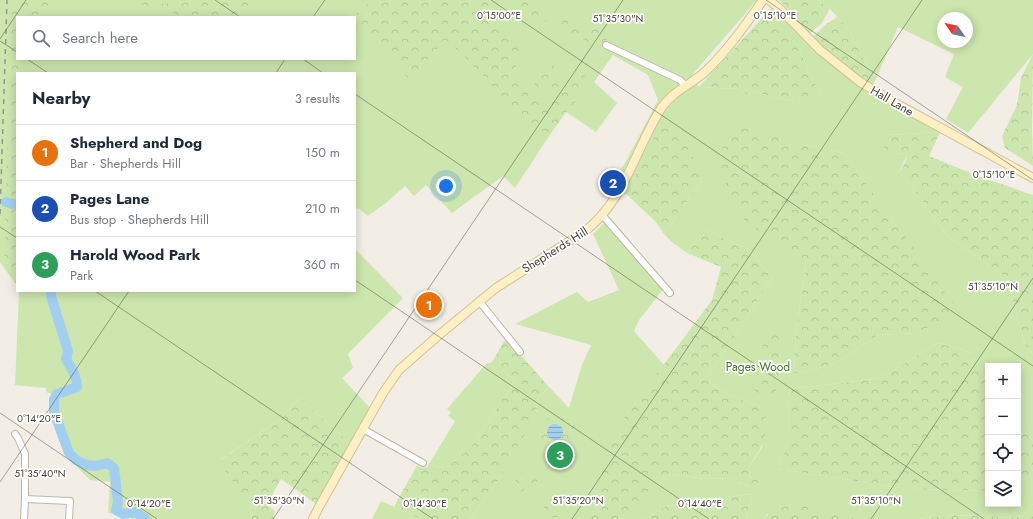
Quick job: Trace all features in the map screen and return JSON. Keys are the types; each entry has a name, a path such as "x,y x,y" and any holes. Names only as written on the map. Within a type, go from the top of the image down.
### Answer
{"street":[{"name":"Shepherds Hill","path":"313,519 363,429 399,370 479,301 517,274 584,232 603,216 621,188 662,107 683,83 700,76 716,61 763,0"},
{"name":"Hall Lane","path":"769,0 820,50 860,82 897,104 1033,178"},
{"path":"606,46 683,83"},
{"path":"603,216 670,293"},
{"path":"479,301 520,352"},
{"path":"363,429 423,463"},
{"path":"15,434 25,454 24,519"},
{"path":"25,499 70,501 69,519"}],"green space":[{"name":"Pages Wood","path":"0,0 757,0 692,75 699,87 738,89 746,94 755,92 800,103 822,93 810,76 799,47 773,21 762,18 768,9 774,9 842,73 867,91 940,132 888,135 891,156 902,153 907,155 899,172 913,188 948,237 1007,278 1025,344 1033,355 1033,441 1021,428 1021,363 985,363 985,378 970,352 938,343 881,378 790,389 788,440 778,469 908,489 985,491 985,507 1021,507 1021,481 1029,477 1033,469 1033,504 1022,517 952,515 917,519 857,519 767,514 764,519 746,519 753,494 702,499 665,507 644,519 618,519 629,510 596,519 470,519 497,482 536,414 538,398 549,387 569,408 582,365 591,345 515,324 577,292 588,302 619,290 593,234 607,220 665,287 639,320 634,331 664,365 621,422 653,478 675,475 705,479 734,478 740,483 750,486 757,486 760,481 748,476 747,471 762,447 765,409 736,397 715,386 709,381 709,375 772,278 750,250 704,229 687,253 664,234 703,178 646,154 626,194 605,190 625,163 658,100 648,75 613,55 594,82 617,103 596,132 566,112 515,188 503,176 452,213 426,185 414,196 405,186 368,216 358,208 356,209 356,72 16,72 16,284 0,262","holes":["803,145 844,153 958,311 917,333 878,335 835,364 794,374 796,329 806,266"]},
{"path":"9,0 53,0 41,16 16,16 16,60 31,60 31,72 16,72 16,284 4,268 10,56"},
{"path":"103,0 145,0 145,2 167,4 168,0 258,0 231,16 180,16 154,7"},
{"path":"373,0 535,0 555,16 590,27 607,37 604,49 595,47 580,37 546,21 534,20 505,1 496,2 487,7 484,11 490,19 501,24 503,35 521,48 516,64 515,80 543,102 547,104 555,101 549,93 535,88 538,72 543,64 553,65 559,71 560,81 564,86 571,85 583,74 586,76 587,83 578,99 566,112 549,136 526,121 461,53 445,39 410,80 356,24 356,16 354,16"},
{"path":"779,0 817,0 830,9 821,24 810,33"},
{"path":"817,0 1033,0 1033,54 968,133 946,119 963,87 945,77 954,54 942,48 973,48 973,12 937,12 937,46 898,27 877,77 867,66 849,30 830,9"},
{"path":"837,17 849,30 867,66 877,77 873,85 835,58 813,37 825,25"},
{"path":"762,18 773,21 799,47 810,76 822,93 820,100 800,103 755,92 746,94 738,89 699,87"},
{"path":"1033,54 1033,166 1005,148 1002,136 1017,105 1021,78"},
{"path":"662,122 677,124 703,178 664,234 656,222 626,194"},
{"path":"741,126 803,145 844,153 959,311 917,333 878,335 835,364 794,374 796,329 806,267 741,217 716,161 726,142"},
{"path":"940,132 929,156 978,176 1033,195 1033,355 1025,344 1007,278 948,237 913,188 899,172 905,163 907,155 902,153 891,156 884,148 883,140 888,135"},
{"path":"704,229 750,250 772,278 709,375 709,381 715,386 736,397 765,409 766,428 764,438 748,472 748,476 760,481 757,486 750,486 740,483 734,478 705,479 675,475 653,478 650,486 651,494 618,519 588,519 606,459 621,422 712,300 721,267 687,253"},
{"path":"356,250 403,298 348,354 353,368 342,378 373,411 351,444 299,398 280,419 220,460 249,506 252,519 131,519 131,516 108,513 110,482 90,480 65,455 52,409 52,394 46,392 46,388 15,385 19,292 356,292"},
{"path":"779,328 782,331 780,380 775,394 767,398 752,389 760,365 763,335 769,331"},
{"path":"506,338 549,387 538,398 536,414 497,482 470,519 421,519 394,507 417,465 423,468 427,467 429,464 440,468 447,468 472,446 516,380 504,372 486,364 492,362"},
{"path":"938,343 970,352 985,378 985,491 908,489 778,469 788,440 790,389 881,378"},
{"path":"486,364 504,372 516,380 472,446 447,468 440,468 429,464 455,421 448,416 451,412 447,409"},
{"path":"299,398 351,444 316,504 281,479 267,504 275,511 273,517 277,519 252,519 249,506 219,461 280,419"},
{"path":"557,416 571,420 575,424 576,433 571,441 564,446 551,447 543,445 534,438 538,429 542,423 552,417"},
{"path":"1021,428 1033,441 1033,469 1029,477 1021,481"},
{"path":"520,473 526,474 530,478 537,479 538,485 535,488 527,485 521,492 515,487 515,481"},
{"path":"548,494 554,497 562,507 559,517 552,517 544,509 542,500"},
{"path":"753,494 746,519 644,519 665,507 702,499"},
{"path":"780,500 856,518 857,519 764,519"},
{"path":"381,501 421,519 372,519"},
{"path":"1033,504 1033,519 917,519 952,515 1022,517"}],"water":[{"path":"555,424 561,426 563,432 561,438 555,440 549,438 547,432 549,426"}],"waterway":[{"path":"6,202 16,205"},
{"path":"51,292 68,351 66,359 77,383 77,387 57,394 54,399 54,412 69,453 76,460 86,465 96,466 107,463 114,468 118,502 116,510 123,514 136,512 145,519"}],"railway":[{"path":"0,214 7,0"}],"place":[{"name":"Pages Lane","path":"613,183"},
{"name":"Shepherd and Dog","path":"429,305"},
{"name":"Harold Wood Park","path":"560,455"}]}
